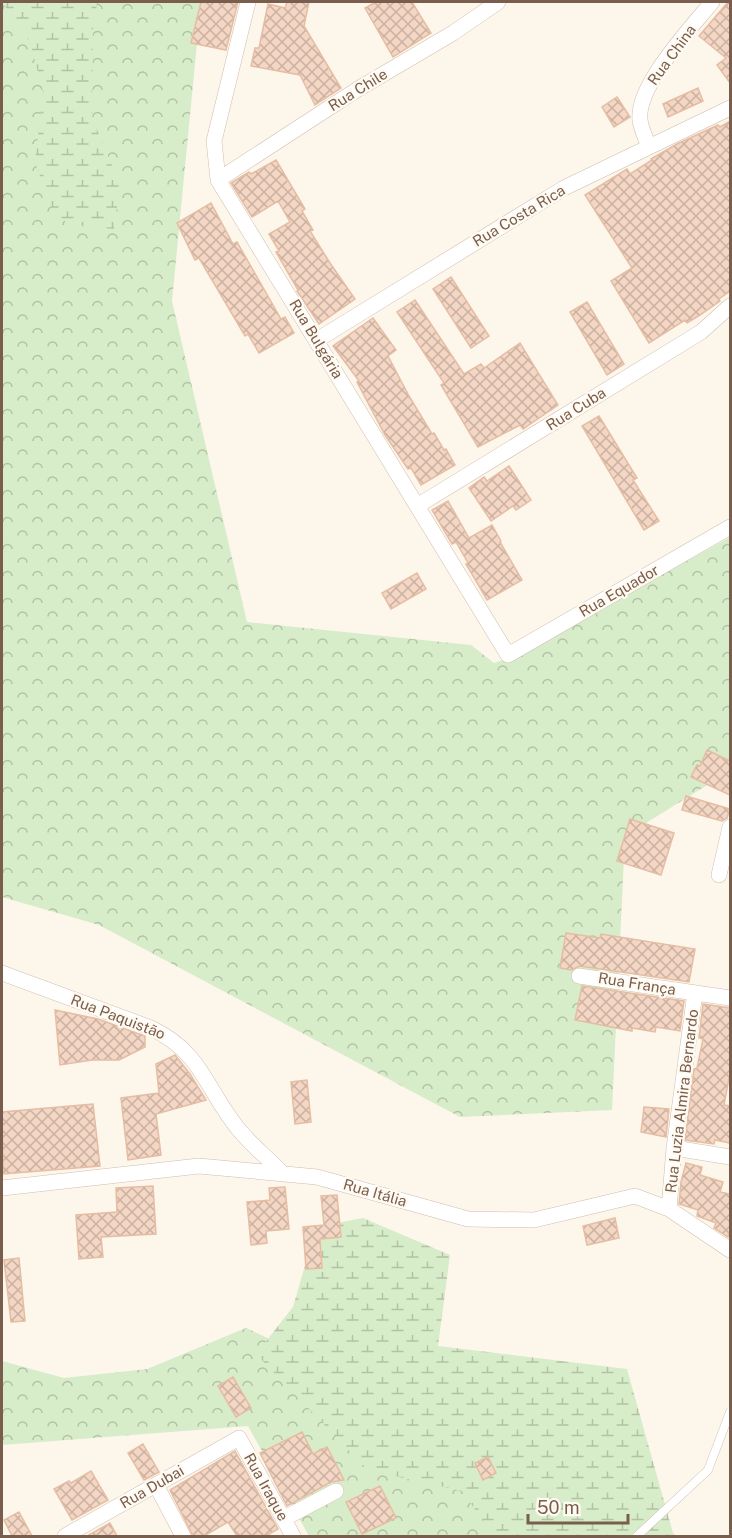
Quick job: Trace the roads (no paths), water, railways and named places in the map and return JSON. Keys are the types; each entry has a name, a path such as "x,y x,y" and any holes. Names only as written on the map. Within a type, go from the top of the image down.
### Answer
{"street":[{"name":"Rua Bulgária","path":"248,2 214,141 218,180 508,655"},
{"name":"Rua Chile","path":"218,180 358,89 453,33 498,2"},
{"name":"Rua China","path":"649,147 640,120 642,102 655,75 712,2"},
{"name":"Rua Costa Rica","path":"316,339 564,188 730,108"},
{"name":"Rua Cuba","path":"417,506 701,332 730,306"},
{"name":"Rua Equador","path":"508,655 730,527"},
{"path":"718,875 730,827"},
{"name":"Rua Paquistão","path":"2,973 151,1028 171,1038 192,1058 234,1124 282,1173"},
{"name":"Rua França","path":"579,976 730,998"},
{"name":"Rua Luzia Almira Bernardo","path":"669,1209 674,1148 695,993"},
{"path":"674,1148 730,1157"},
{"name":"Rua Itália","path":"2,1188 199,1166 317,1177 468,1219 534,1220 635,1196 669,1209 730,1250"},
{"name":"Rua Dubai","path":"65,1536 239,1438"},
{"name":"Rua Iraque","path":"239,1438 293,1536"},
{"path":"156,1485 183,1536"},
{"path":"283,1519 336,1491"}],"lane":[{"path":"637,1536 708,1470 730,1412"}]}
